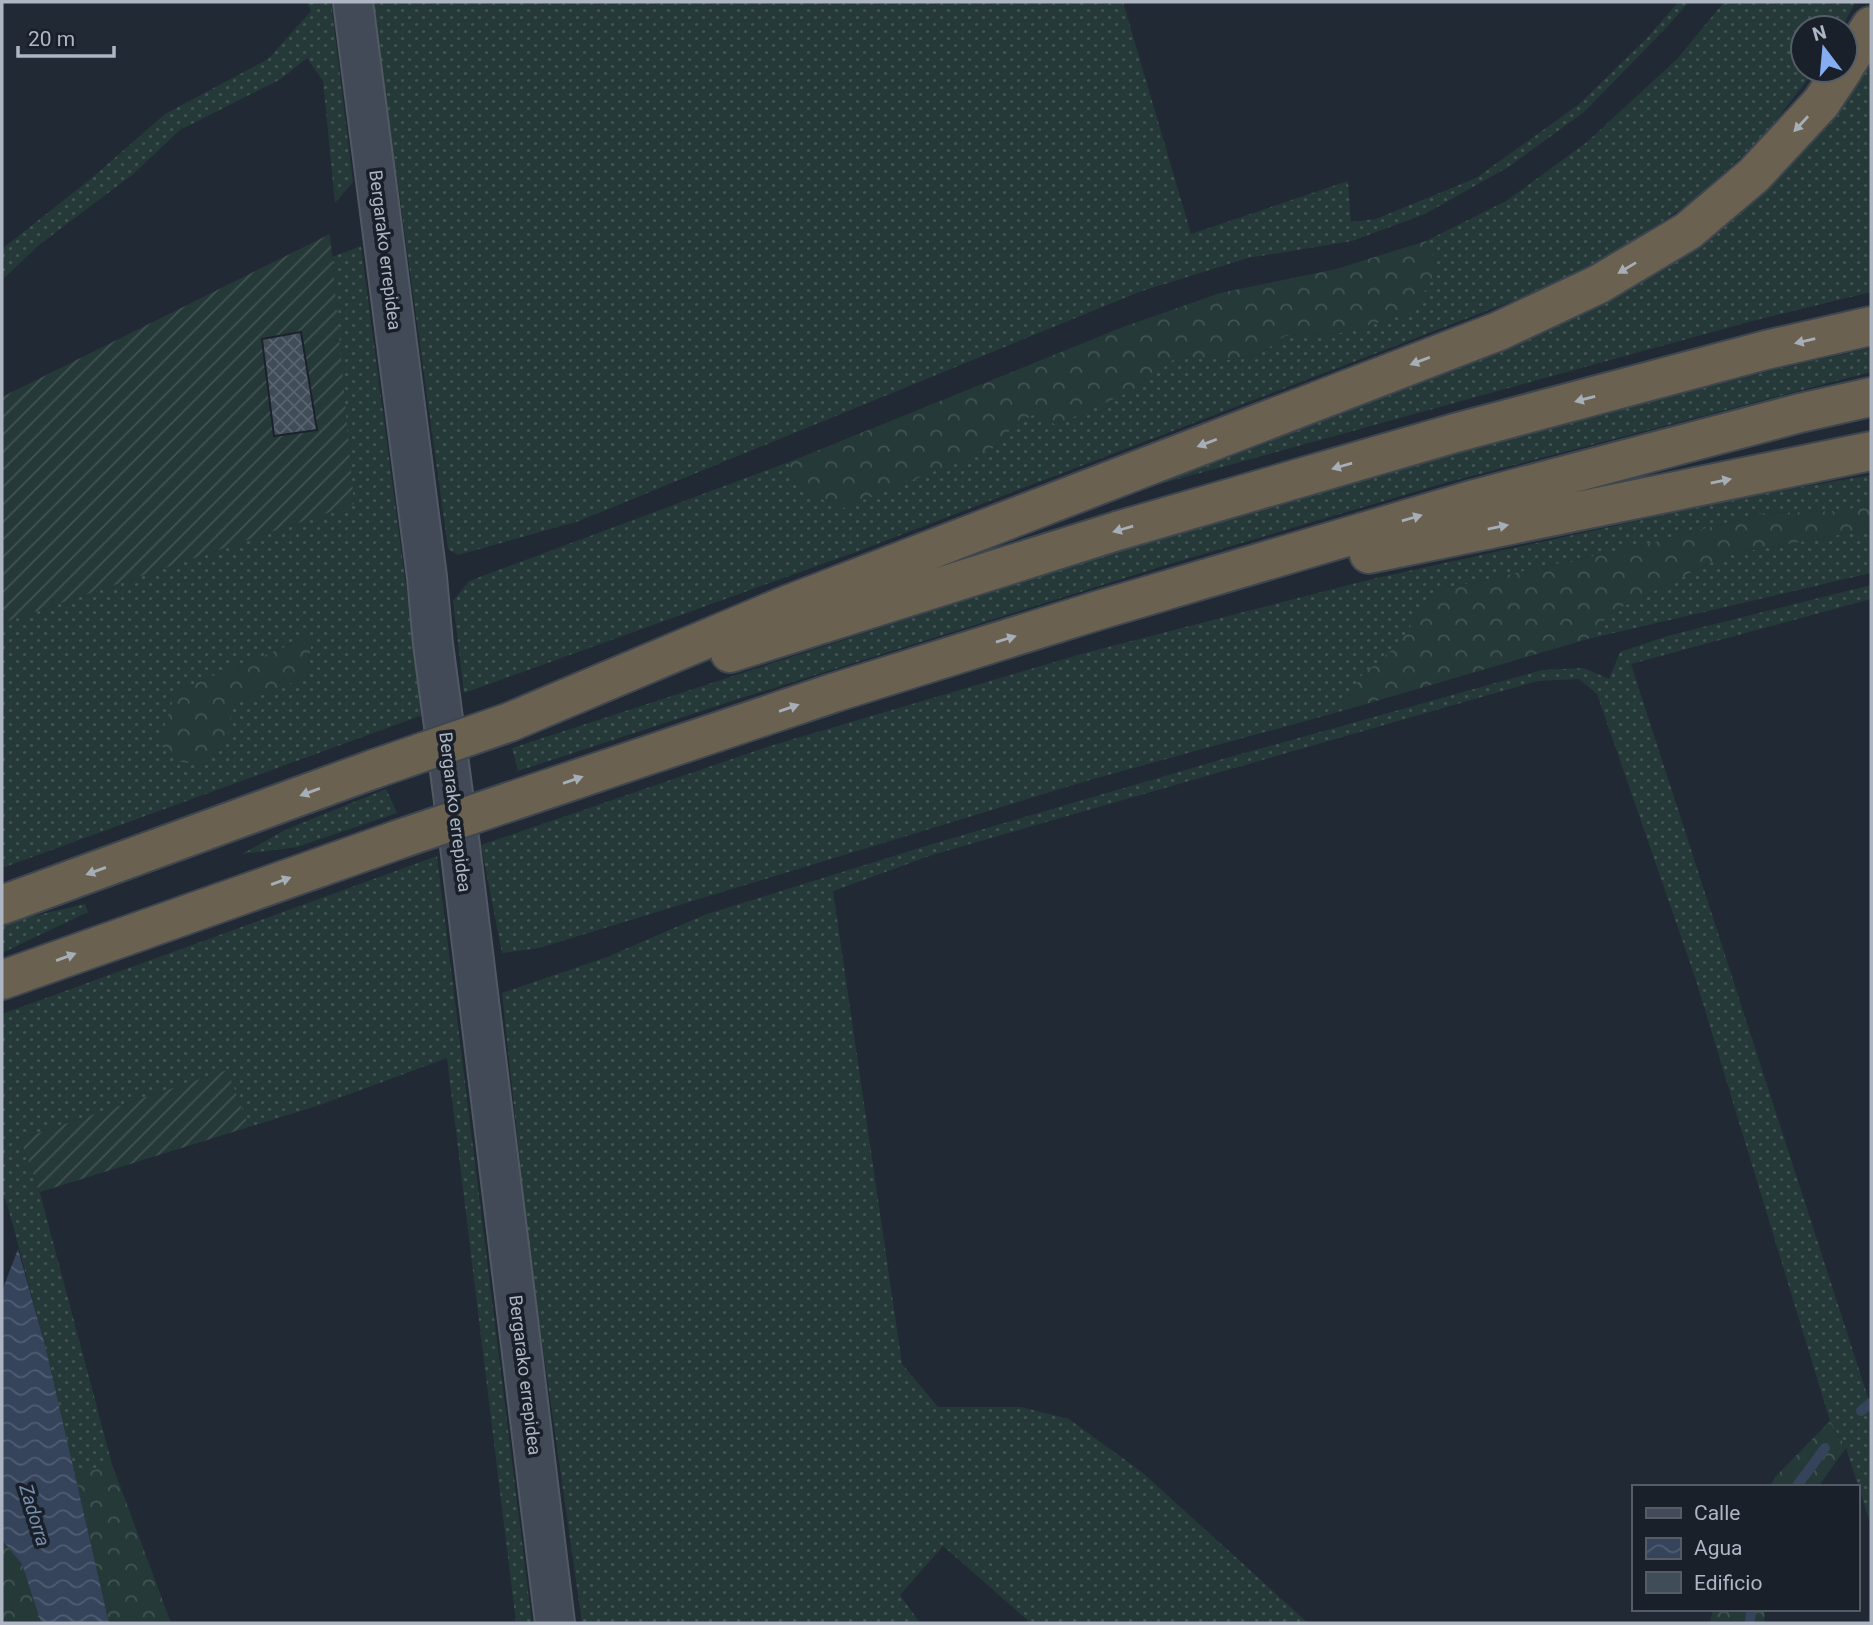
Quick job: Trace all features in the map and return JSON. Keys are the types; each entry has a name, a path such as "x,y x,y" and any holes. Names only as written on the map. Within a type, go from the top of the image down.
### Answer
{"highway":[{"path":"1859,45 1871,26"},
{"path":"510,722 787,605 1499,331 1600,284 1688,231 1754,175 1821,103 1833,84"},
{"path":"2,905 510,722 1130,527 1455,433 1766,350 1871,326"},
{"path":"2,980 397,840 833,693 1096,611 1475,499 1800,413 1871,397"},
{"path":"1096,611 1871,451"}],"street":[{"name":"Bergarako errepidea","path":"353,2 427,577 433,644 555,1623"}],"green space":[{"path":"307,2 331,2 353,182 335,203 323,81 307,58 281,79 180,130 132,175 39,245 2,280 2,249 93,177 165,114 268,59 311,11"},
{"path":"373,2 1123,2 1191,234 1348,181 1351,222 1376,219 1476,178 1578,105 1648,37 1678,2 1689,2 1584,112 1510,166 1425,214 1352,241 1248,258 1139,292 579,521 458,555 448,549"},
{"path":"1724,2 1856,2 1849,14 1789,14 1789,84 1804,84 1763,137 1691,202 1608,258 1523,297 856,552 464,693 453,601 469,581 789,462 796,486 993,448 1016,424 1035,413 1138,388 1178,355 1231,360 1260,354 1285,336 1340,333 1436,263 1426,241 1506,201 1587,142 1677,59"},
{"path":"1871,48 1871,292 1756,320 1131,492 1477,361 1622,293 1834,84 1859,84 1859,60"},
{"path":"330,234 354,504 2,623 2,397"},
{"path":"1426,241 1436,263 1430,284 1408,314 1340,333 1285,336 1260,354 1231,360 1178,356 1138,388 1056,425 1035,414 1016,424 993,448 841,509 796,486 789,462 1123,327 1220,293 1336,269"},
{"path":"361,246 423,715 2,868 2,623 353,504 332,257","holes":["312,636 307,677 233,705 176,691"]},
{"path":"1871,348 1871,372 1445,483 1163,566 518,771 512,748 1120,550 1504,440 1778,369"},
{"path":"1871,475 1871,504 1842,511 1764,513 1643,545 1434,591 1399,644 1360,677 1342,711 1093,779 539,948 502,953 481,845 770,746 1085,653 1372,579 1751,496"},
{"path":"1871,504 1871,529 1726,555 1612,612 1588,639 1342,711 1360,677 1399,644 1434,591 1643,545 1764,513 1842,511"},
{"path":"1871,529 1871,573 1588,639 1612,612 1726,555"},
{"path":"1871,585 1871,599 1631,664 1871,1407 1871,1526 1846,1448 1830,1421 1694,974 1597,694 1579,679 1537,681 935,854 833,891 902,1364 938,1407 1021,1407 1069,1419 1143,1473 1308,1623 1031,1623 943,1546 900,1595 920,1623 582,1623 530,1257 502,993 607,957 704,915 929,845 1223,759 1542,670 1584,668 1609,679 1620,652 1667,636"},
{"path":"312,636 307,677 233,705 227,743 199,765 177,761 159,743 176,691"},
{"path":"386,789 397,813 297,847 242,854 287,829"},
{"path":"437,856 532,1623 516,1623 447,1058 320,1105 249,1127 227,1070 20,1139 40,1193 112,1464 75,1476 46,1349 2,1191 2,1014"},
{"path":"85,904 88,912 2,953 2,927 21,919"},
{"path":"227,1070 249,1127 40,1192 20,1139"},
{"path":"1830,1421 1846,1448 1819,1485 1771,1485 1775,1477"},
{"path":"112,1464 171,1623 109,1623 75,1476"},
{"path":"2,1540 22,1564 41,1623 2,1623"},
{"path":"1713,1611 1765,1611 1764,1623 1710,1623"}],"water":[{"name":"Zadorra","path":"18,1249 46,1349 109,1623 41,1623 22,1564 2,1540 2,1291"}],"building":[{"path":"301,332 317,430 274,436 262,339"}],"waterway":[{"path":"1861,1411 1871,1403"},
{"path":"1797,1485 1825,1448"},
{"path":"1750,1623 1751,1611"}]}
